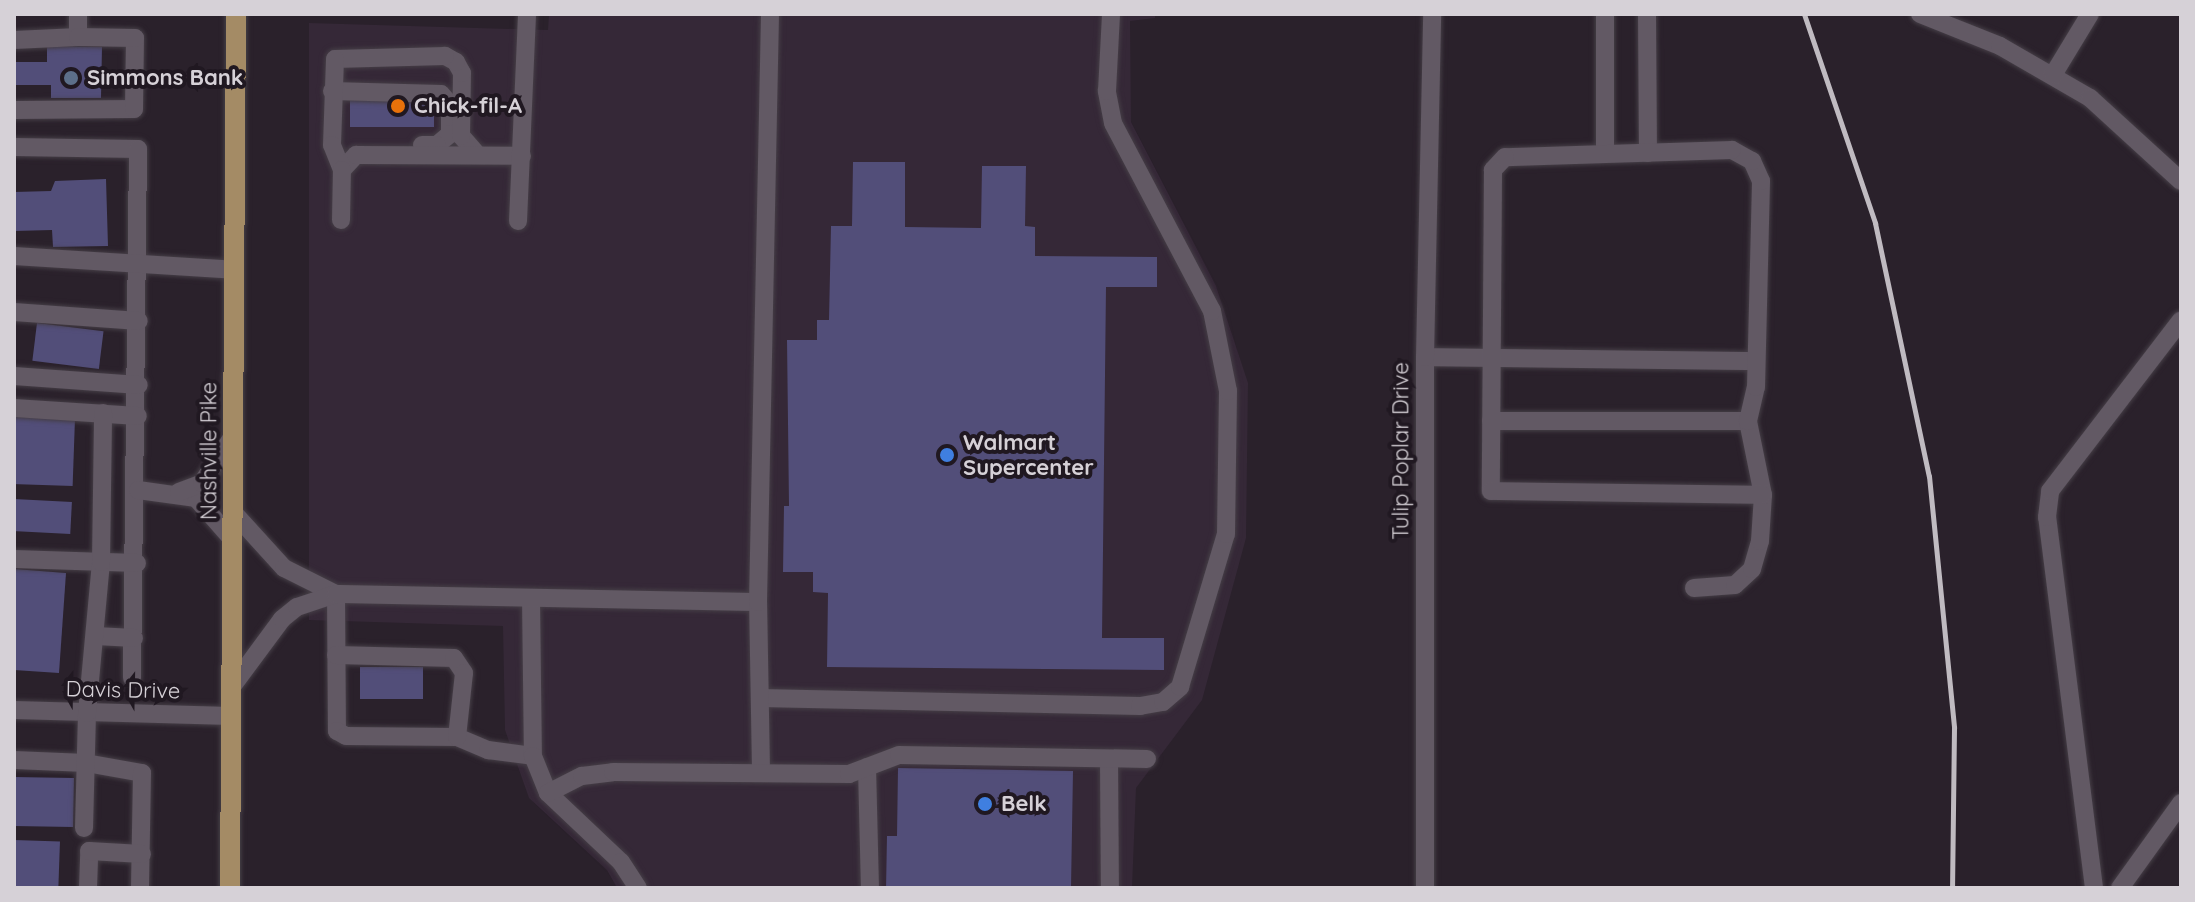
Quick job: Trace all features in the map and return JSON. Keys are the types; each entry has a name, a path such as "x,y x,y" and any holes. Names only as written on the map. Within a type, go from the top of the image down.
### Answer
{"main road":[{"name":"Nashville Pike","path":"230,888 236,14"}],"street":[{"path":"78,14 78,37"},
{"path":"518,221 527,14"},
{"path":"761,770 758,602 770,14"},
{"path":"760,698 1140,706 1163,702 1180,687 1226,534 1228,391 1212,311 1113,123 1107,91 1111,14"},
{"name":"Tulip Poplar Drive","path":"1425,888 1425,357 1432,14"},
{"path":"1605,14 1605,154"},
{"path":"1647,14 1648,153"},
{"path":"1920,14 2053,75 2130,130 2181,181"},
{"path":"2053,75 2090,14"},
{"path":"14,40 135,38 134,109 14,110"},
{"path":"341,220 342,170 334,158 332,138 335,59 346,55 445,56 462,73 461,136 476,153"},
{"path":"332,91 433,90 450,104 452,128 437,145 352,145 332,138"},
{"path":"442,154 461,136"},
{"path":"14,147 138,149 138,490 132,678"},
{"path":"1694,588 1735,585 1752,569 1763,495 1748,421 1756,361 1761,181 1752,161 1732,150 1505,157 1493,170 1491,491 1763,495"},
{"path":"342,170 356,155 442,154 456,158 476,153 522,156"},
{"path":"14,256 234,270"},
{"path":"14,312 139,321"},
{"path":"2094,888 2047,517 2050,491 2181,320"},
{"path":"1425,357 1756,361"},
{"path":"14,376 139,385"},
{"path":"14,408 138,416"},
{"path":"84,828 87,713 101,562 103,413"},
{"path":"1491,421 1748,421"},
{"path":"179,492 202,483 233,436"},
{"path":"138,490 179,492 209,507 232,539"},
{"path":"233,512 284,568 336,594"},
{"path":"14,559 137,563"},
{"path":"231,688 282,619 297,607 336,594 758,602"},
{"path":"336,594 337,731 346,736 457,737 488,750 533,756"},
{"path":"531,598 533,756 548,793 621,862 638,888"},
{"path":"96,636 134,638"},
{"path":"336,655 454,658 464,673 457,737"},
{"name":"Davis Drive","path":"14,710 231,716"},
{"path":"548,793 582,776 613,772 761,770 849,774 899,755 1147,759"},
{"path":"1109,759 1110,888"},
{"path":"14,760 86,763 142,773 140,888"},
{"path":"867,767 870,888"},
{"path":"2120,888 2181,803"},
{"path":"88,888 89,851 142,854"}],"shaded area":[{"path":"549,14 1155,14 1155,18 1130,21 1131,122 1216,286 1248,383 1246,538 1202,700 1136,788 1132,888 617,888 607,870 529,798 505,730 503,626 309,620 309,23 548,30"}],"building":[{"path":"47,46 102,47 101,98 51,98 51,85 14,85 14,62 47,62"},
{"path":"350,95 434,95 434,127 350,127"},
{"name":"Walmart Supercenter","path":"853,162 905,162 905,227 981,228 982,166 1026,166 1025,226 1035,227 1035,256 1157,257 1157,287 1106,287 1102,638 1164,638 1164,670 827,667 828,593 813,592 813,572 783,572 784,506 789,506 787,340 817,340 817,320 829,320 831,226 852,226"},
{"path":"106,179 108,246 53,247 52,230 14,231 14,192 51,191 55,181"},
{"path":"37,323 104,331 99,369 32,361"},
{"path":"14,417 75,419 73,486 14,484"},
{"path":"14,499 72,502 70,534 14,531"},
{"path":"14,569 66,573 59,673 14,670"},
{"path":"360,667 423,667 423,699 360,699"},
{"name":"Belk","path":"898,768 1073,771 1071,888 886,888 887,836 897,836"},
{"path":"14,777 74,778 73,827 14,826"},
{"path":"14,840 60,842 58,888 14,888"}],"railway":[{"path":"1804,14 1875,223 1929,476 1954,728 1952,888"}],"place":[{"name":"Simmons Bank","path":"71,78"},
{"name":"Chick-fil-A","path":"398,106"},
{"name":"Walmart Supercenter","path":"947,455"},
{"name":"Belk","path":"985,804"}]}
